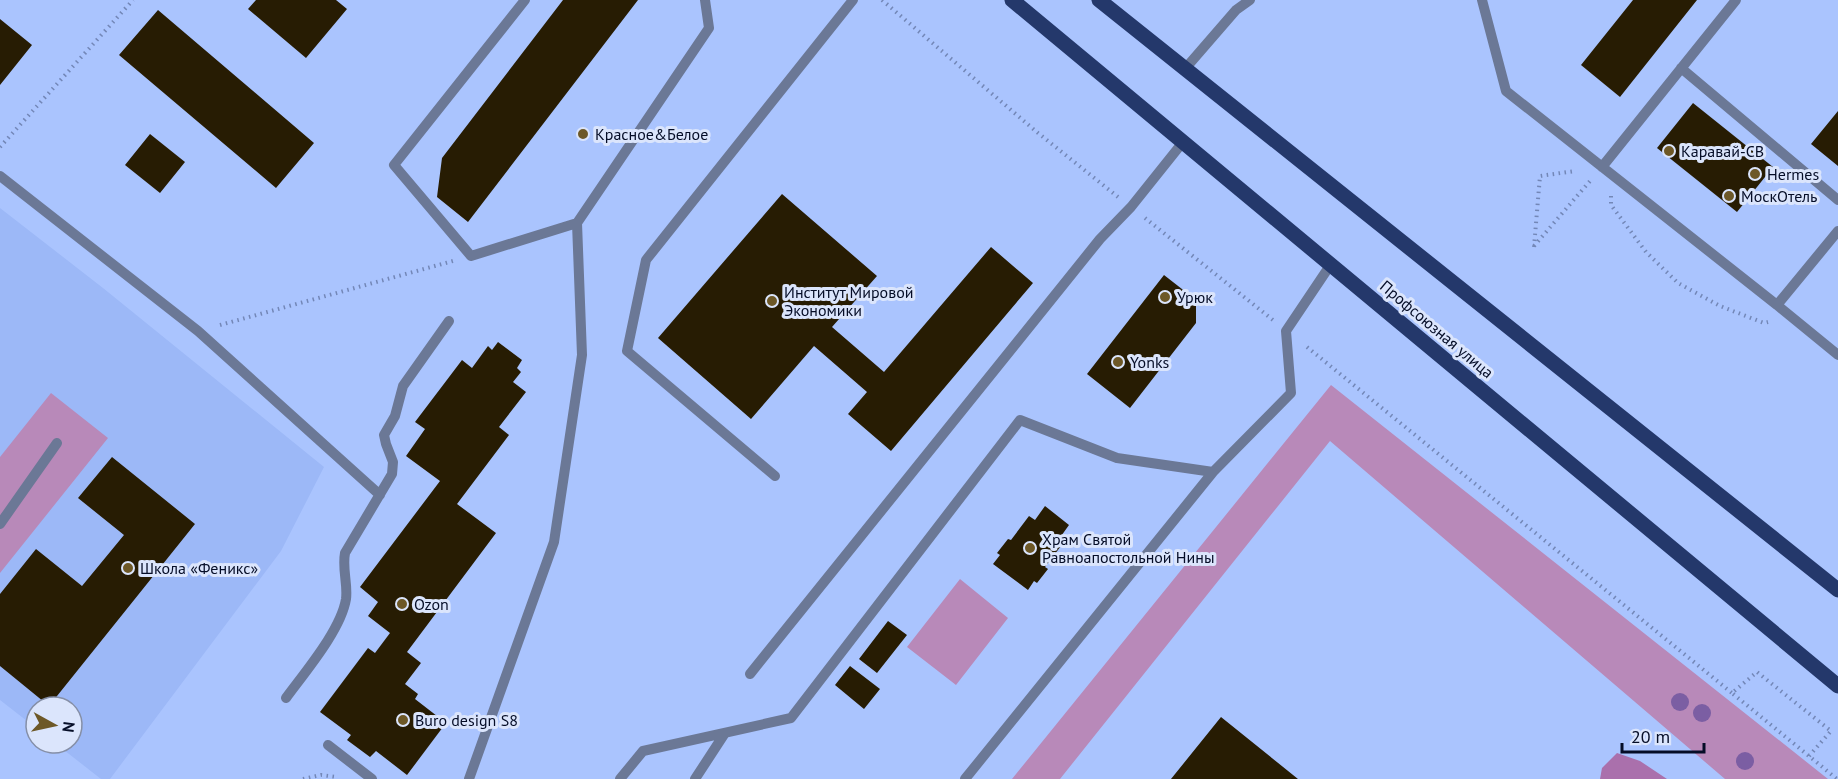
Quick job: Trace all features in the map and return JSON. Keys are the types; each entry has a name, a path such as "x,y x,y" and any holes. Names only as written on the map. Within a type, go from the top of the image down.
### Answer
{"main road":[{"name":"Профсоюзная улица","path":"1012,0 1838,686"},
{"path":"1099,0 1838,590"}],"lane":[{"path":"525,0 394,165 471,256 577,223"},
{"path":"469,779 554,542 582,356 577,223 709,28 705,0"},
{"path":"775,476 627,351 646,260 853,0"},
{"path":"1184,70 1236,10 1250,0"},
{"path":"1482,0 1506,91 1838,355"},
{"path":"1602,167 1736,0"},
{"path":"1681,68 1838,200"},
{"path":"750,674 1100,239 1131,207 1184,142"},
{"path":"0,176 198,331 380,495"},
{"path":"1777,305 1838,231"},
{"path":"965,779 1213,472 1290,393 1286,331 1331,264"},
{"path":"286,698 338,624 346,598 343,565 345,553 392,474 393,462 384,435 395,416 403,386 449,321"},
{"path":"620,779 643,751 791,718 1020,420 1117,458 1213,472"},
{"path":"0,524 57,443"},
{"path":"695,779 724,733"},
{"path":"328,745 372,779"}],"path":[{"path":"0,147 133,0"},
{"path":"1602,167 1579,194 1534,247 1540,176 1602,167"},
{"path":"1612,175 1611,205 1646,252 1677,284 1720,306 1764,323 1787,314"},
{"path":"198,331 471,256"},
{"path":"1809,756 1831,730 1757,672 1732,693 1837,779"},
{"path":"303,779 321,775 340,778"}],"shaded area":[{"path":"0,208 103,288 324,467 281,551 110,779 101,779 70,755 84,755 84,695 24,695 24,719 0,700"},
{"path":"1331,385 1828,779 1725,779 1330,441 1060,779 1012,779"},
{"path":"51,393 108,438 0,573 0,457"},
{"path":"960,579 1008,618 956,685 907,647"},
{"path":"1617,753 1640,761 1667,779 1600,779 1602,768"}],"building":[{"path":"256,0 336,0 347,9 306,58 248,9"},
{"path":"563,0 638,0 468,222 437,197 442,158"},
{"path":"1633,0 1697,0 1620,97 1581,65"},
{"path":"158,10 314,143 276,188 119,55"},
{"path":"0,19 32,45 0,85"},
{"path":"1693,103 1773,167 1737,212 1657,148"},
{"path":"1838,111 1838,166 1811,144"},
{"path":"150,134 185,162 160,193 125,165"},
{"name":"Институт Мировой Экономики","path":"782,194 877,276 832,327 884,372 991,247 1033,283 891,451 848,414 867,392 814,346 751,419 658,338"},
{"path":"1164,275 1196,300 1196,323 1130,408 1087,374"},
{"path":"498,342 522,360 517,368 521,372 513,382 526,392 499,427 509,435 457,504 496,533 407,652 421,663 405,684 418,694 415,699 446,723 407,775 376,751 370,757 347,740 351,735 320,712 368,648 375,653 390,633 368,616 378,602 360,587 440,481 406,456 425,429 415,422 462,360 472,368 488,346 492,350"},
{"name":"Школа «Феникс»","path":"112,457 195,524 58,695 36,695 0,666 0,594 36,549 82,586 124,535 78,498"},
{"name":"Храм Святой Равноапостольной Нины","path":"1045,506 1069,525 1059,539 1064,542 1045,567 1048,569 1037,583 1034,581 1028,590 993,564 1000,555 997,553 1008,539 1011,540 1029,516 1035,520"},
{"path":"888,621 907,635 877,673 859,659"},
{"path":"850,666 880,689 864,709 835,685"},
{"path":"1221,717 1298,779 1171,779"}],"place":[{"name":"Красное&Белое","path":"583,134"},
{"name":"Каравай-СВ","path":"1669,151"},
{"name":"Hermes","path":"1755,174"},
{"name":"МоскOтель","path":"1729,196"},
{"name":"Урюк","path":"1165,297"},
{"name":"Институт Мировой Экономики","path":"772,301"},
{"name":"Yonks","path":"1118,362"},
{"name":"Храм Святой Равноапостольной Нины","path":"1030,548"},
{"name":"Школа «Феникс»","path":"128,568"},
{"name":"Ozon","path":"402,604"},
{"name":"Buro design S8","path":"403,720"}]}
